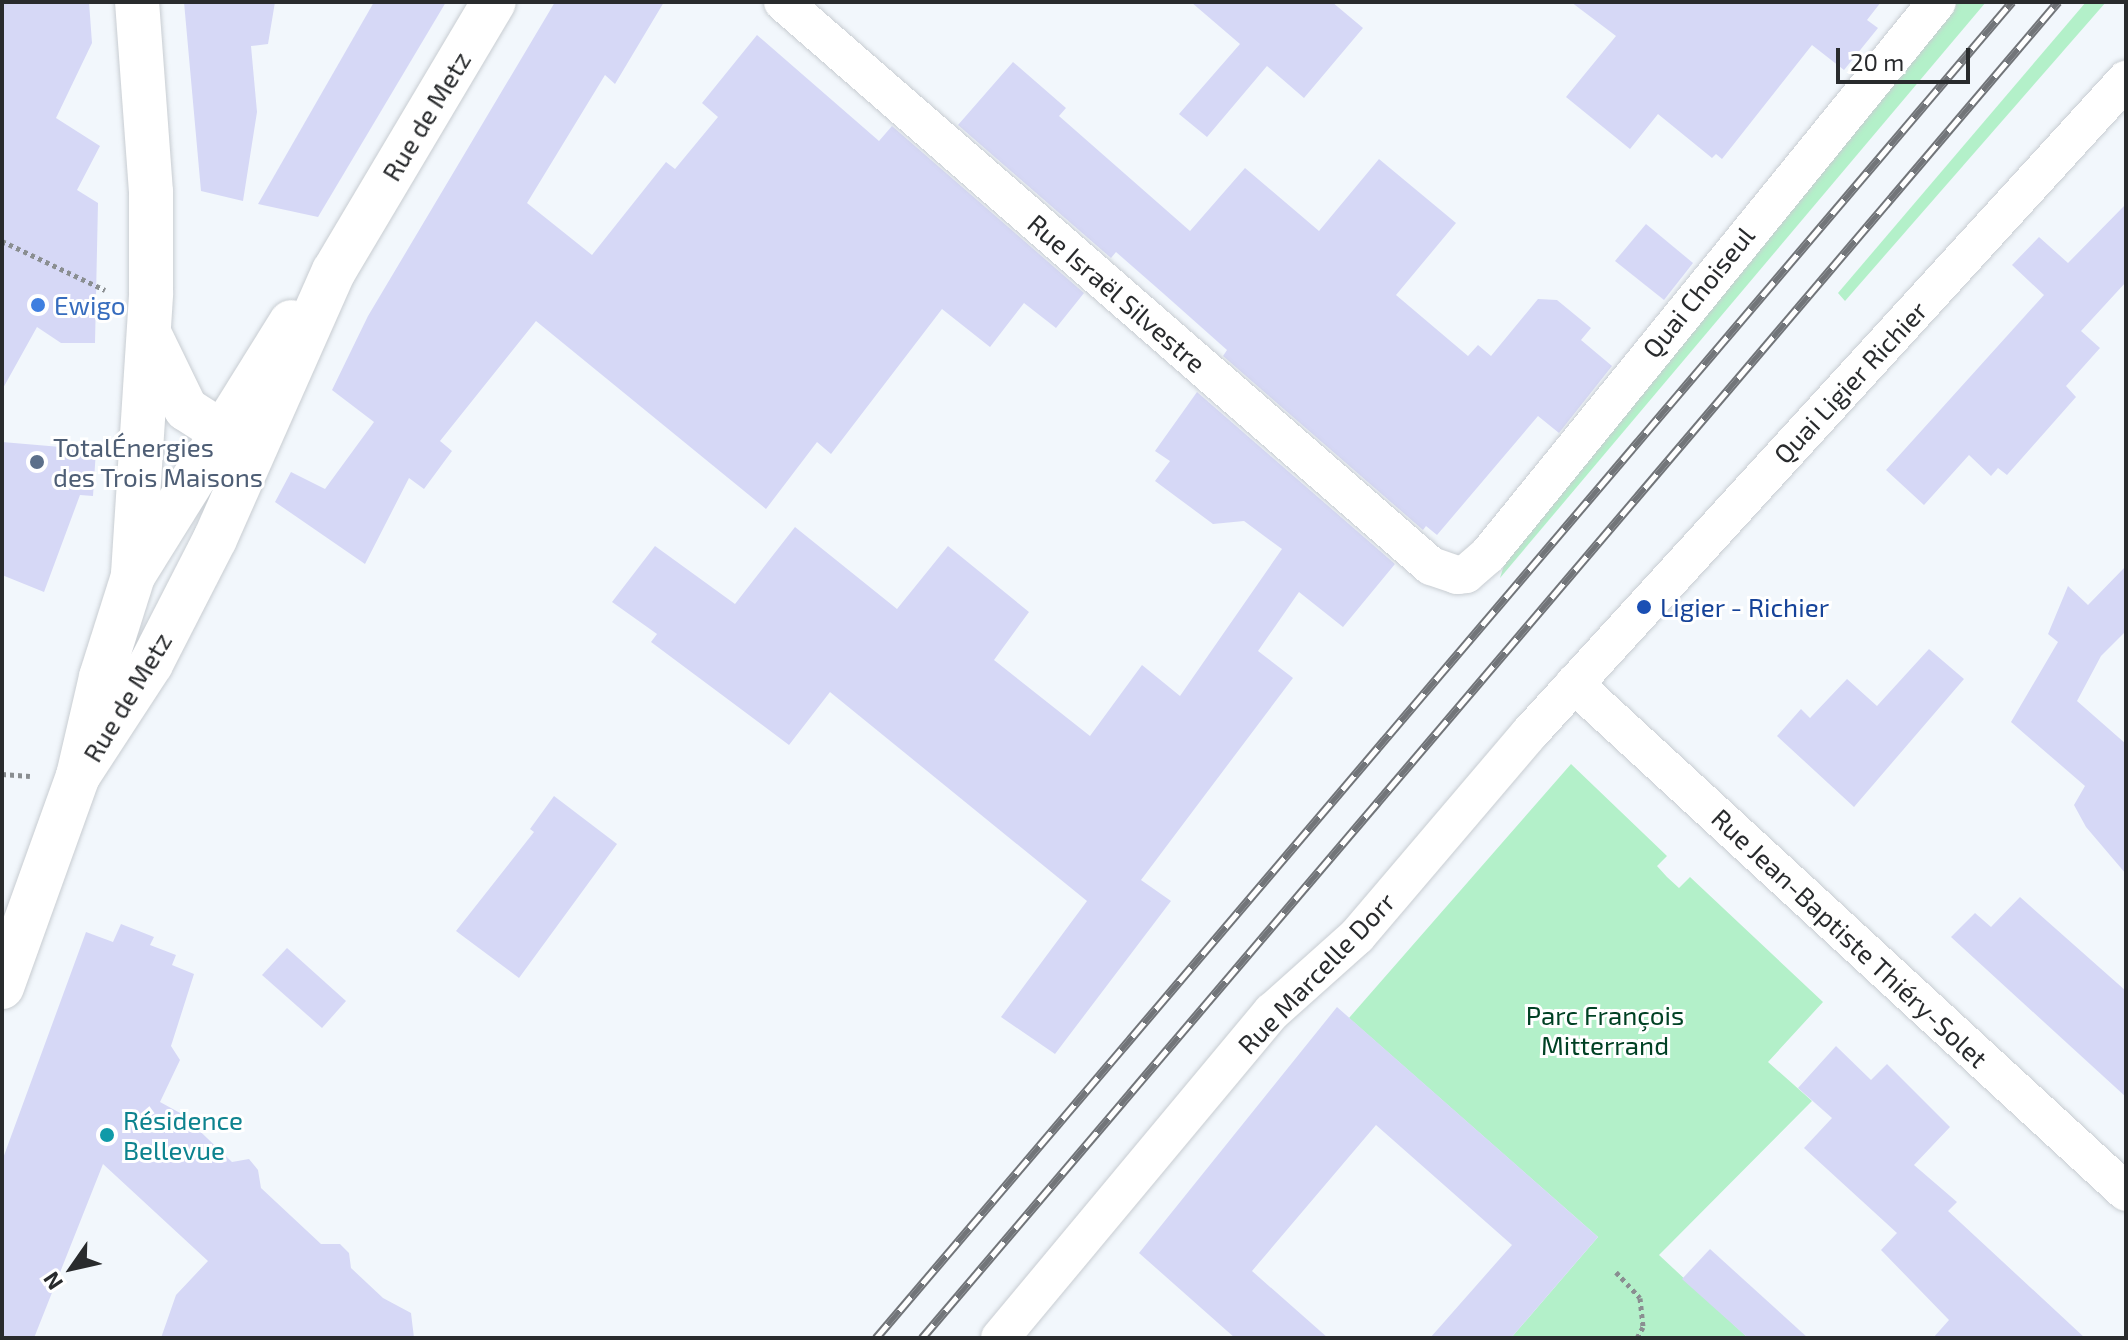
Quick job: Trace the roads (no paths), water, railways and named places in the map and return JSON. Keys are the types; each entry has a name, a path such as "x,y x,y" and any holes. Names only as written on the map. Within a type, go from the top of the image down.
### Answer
{"main road":[{"path":"137,2 151,192 150,335 133,576 182,603"},
{"name":"Rue de Metz","path":"78,776 151,664 182,603 268,421 334,271 494,2"},
{"name":"Rue de Metz","path":"78,776 101,677 133,576 277,338 334,271"},
{"path":"150,335 186,409 222,432 268,421"},
{"path":"2,987 78,776"}],"street":[{"name":"Rue Israël Silvestre","path":"783,2 1431,566 1457,575"},
{"name":"Quai Choiseul","path":"1457,575 1466,574 1488,555 1937,2"},
{"name":"Quai Ligier Richier","path":"1574,684 2126,80"},
{"name":"Rue Jean-Baptiste Thiéry-Solet","path":"1574,684 2126,1192"},
{"name":"Rue Marcelle Dorr","path":"1000,1338 1272,1012 1357,936 1574,684"}],"railway":[{"path":"876,1338 2012,2"},
{"path":"922,1338 2058,2"}],"place":[{"name":"Ewigo","path":"38,305"},
{"name":"TotalÉnergies des Trois Maisons","path":"37,462"},
{"name":"Ligier - Richier","path":"1644,607"},
{"name":"Résidence Bellevue","path":"107,1135"}],"park label":[{"name":"Parc François Mitterrand","path":"1605,1030"}]}
